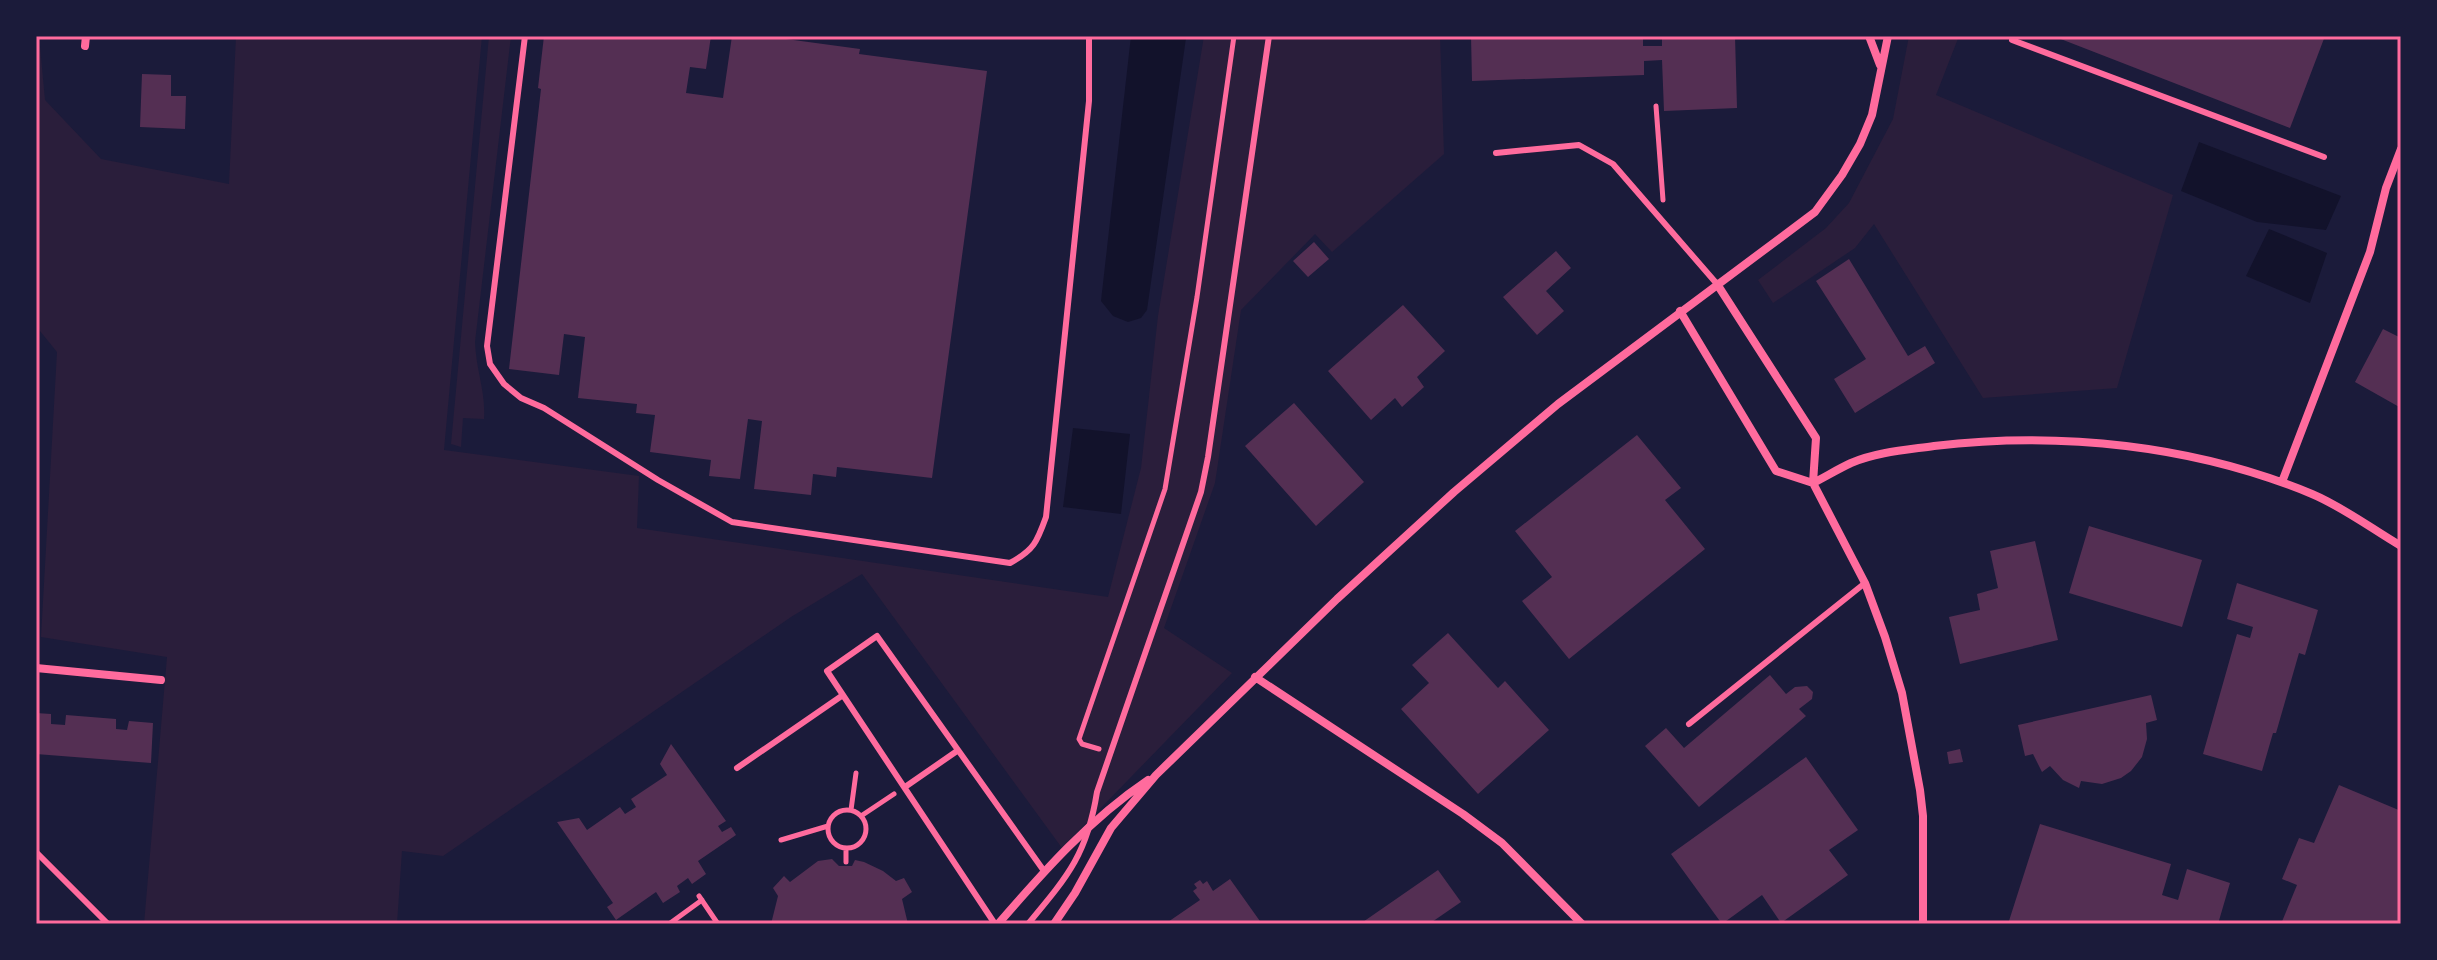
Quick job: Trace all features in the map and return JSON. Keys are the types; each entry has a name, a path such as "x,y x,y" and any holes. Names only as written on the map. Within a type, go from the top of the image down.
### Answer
{"street":[{"path":"1869,36 1880,67"},
{"path":"1054,924 1111,828 1156,775 1255,677 1454,492 1569,396 1798,226 1827,197 1860,144 1872,115 1888,36"},
{"path":"2282,482 2370,252 2386,188 2401,149"},
{"path":"1717,284 1816,438 1813,483 1865,583 1898,679 1913,739 1923,816 1923,924"},
{"path":"1680,311 1776,471 1813,483 1852,463 1894,451 2009,441 2126,447 2191,456 2282,482 2315,495 2401,546"},
{"path":"36,668 161,680"},
{"path":"1255,677 1502,843 1582,924"},
{"path":"996,924 1092,824 1156,775"}],"lane":[{"path":"525,36 487,346 490,364 504,384 521,398 544,408 658,480 732,522 1010,563 1027,554 1037,542 1046,517 1089,101 1089,36"},
{"path":"1053,36 1069,36"},
{"path":"1028,924 1065,879 1086,841 1097,792 1201,492 1269,36"},
{"path":"2012,40 2324,157"},
{"path":"1496,153 1579,145 1613,164 1717,284"},
{"path":"1689,724 1865,583"},
{"path":"996,924 827,671 877,636 1044,871"},
{"path":"737,768 843,695"},
{"path":"905,787 957,751"},
{"path":"36,852 108,924"}],"path":[{"path":"1093,747 1082,744 1079,739 1165,489 1197,297 1234,36"},
{"path":"1656,106 1665,225"},
{"path":"851,810 856,773"},
{"path":"861,816 905,787"},
{"path":"851,810 861,816 866,827 862,839 846,848 834,843 828,826 833,815 851,810"},
{"path":"781,840 828,826"},
{"path":"846,848 846,862"},
{"path":"669,924 700,898 718,924"}],"shaded area":[{"path":"36,36 39,36 45,100 101,159 229,184 236,36 482,36 444,450 639,476 637,528 1108,597 1141,468 1158,316 1204,36 1440,36 1444,154 1332,252 1315,234 1241,310 1215,483 1164,628 1232,673 1062,848 862,574 791,617 443,856 402,851 397,924 144,924 167,657 41,637 57,352 36,326"},
{"path":"489,36 511,36 475,342 484,419 463,418 461,447 451,444"},
{"path":"1131,36 1186,38 1147,310 1141,318 1128,322 1113,316 1101,301"},
{"path":"1909,36 1959,36 1936,95 2173,195 2117,388 1983,398 1874,224 1855,248 1773,303 1758,280 1826,228 1849,203 1893,119"},
{"path":"2199,142 2341,196 2326,230 2257,222 2181,191"},
{"path":"2269,229 2327,253 2310,303 2246,276"},
{"path":"1073,428 1130,434 1121,514 1063,507"}],"building":[{"path":"544,36 711,36 706,69 690,67 686,93 723,98 732,36 764,36 860,49 859,54 987,71 932,478 837,467 836,477 813,474 811,495 754,489 762,421 748,419 740,479 709,476 711,460 650,452 655,415 636,413 637,404 578,398 585,337 564,334 559,375 509,369 541,89 538,88"},
{"path":"1471,36 1643,36 1643,46 1662,46 1662,39 1735,36 1737,108 1664,111 1662,60 1644,61 1644,75 1472,81"},
{"path":"2053,36 2325,36 2290,128"},
{"path":"142,74 171,75 171,96 186,96 185,129 140,127"},
{"path":"1314,242 1329,259 1308,277 1293,261"},
{"path":"1556,251 1571,268 1546,291 1564,311 1537,335 1503,297"},
{"path":"1849,259 1908,356 1925,346 1935,363 1855,413 1834,379 1866,359 1816,281"},
{"path":"1403,305 1445,351 1417,377 1424,387 1402,407 1395,398 1371,420 1328,371"},
{"path":"2383,329 2401,338 2401,408 2355,382"},
{"path":"1294,403 1364,482 1316,526 1245,446"},
{"path":"1637,435 1681,488 1665,500 1705,549 1569,659 1522,601 1552,577 1515,531"},
{"path":"2089,526 2202,560 2182,627 2069,593"},
{"path":"2035,541 2058,640 1960,664 1949,617 1980,610 1977,594 1998,588 1990,551"},
{"path":"2237,583 2318,610 2305,655 2299,653 2262,771 2203,754 2237,634 2250,638 2253,627 2227,619"},
{"path":"1448,633 1498,688 1505,681 1549,730 1478,794 1401,709 1429,683 1412,665"},
{"path":"1770,675 1786,694 1795,687 1807,686 1813,692 1812,699 1799,709 1806,716 1699,807 1645,746 1666,728 1684,748"},
{"path":"2151,695 2157,720 2146,723 2147,739 2142,757 2121,778 2102,784 2081,781 2079,788 2063,780 2050,766 2042,772 2033,754 2025,756 2018,725"},
{"path":"36,713 51,714 51,724 65,725 66,715 116,719 116,729 127,730 129,721 153,723 151,763 36,754"},
{"path":"671,744 726,821 718,826 722,832 731,827 736,835 698,861 706,874 692,884 688,878 677,886 680,892 663,903 656,892 616,920 607,907 613,903 557,822 579,818 587,830 620,807 625,814 636,807 631,799 667,775 660,764"},
{"path":"1960,749 1963,762 1949,764 1947,752"},
{"path":"1806,757 1858,830 1829,850 1848,875 1781,923 1762,895 1722,924 1671,854"},
{"path":"2339,785 2401,811 2401,924 2281,924 2297,885 2282,879 2299,838 2314,843"},
{"path":"2040,824 2171,864 2162,895 2178,900 2187,869 2230,883 2218,924 2008,924"},
{"path":"832,859 839,866 852,866 855,860 864,862 896,881 904,878 912,892 902,899 908,924 771,924 778,896 773,888 784,876 790,882 818,861"},
{"path":"1438,870 1461,902 1429,924 1360,924"},
{"path":"1230,879 1262,924 1165,924 1200,900 1193,891 1197,888 1194,884 1200,880 1203,884 1207,881 1213,891"}]}
